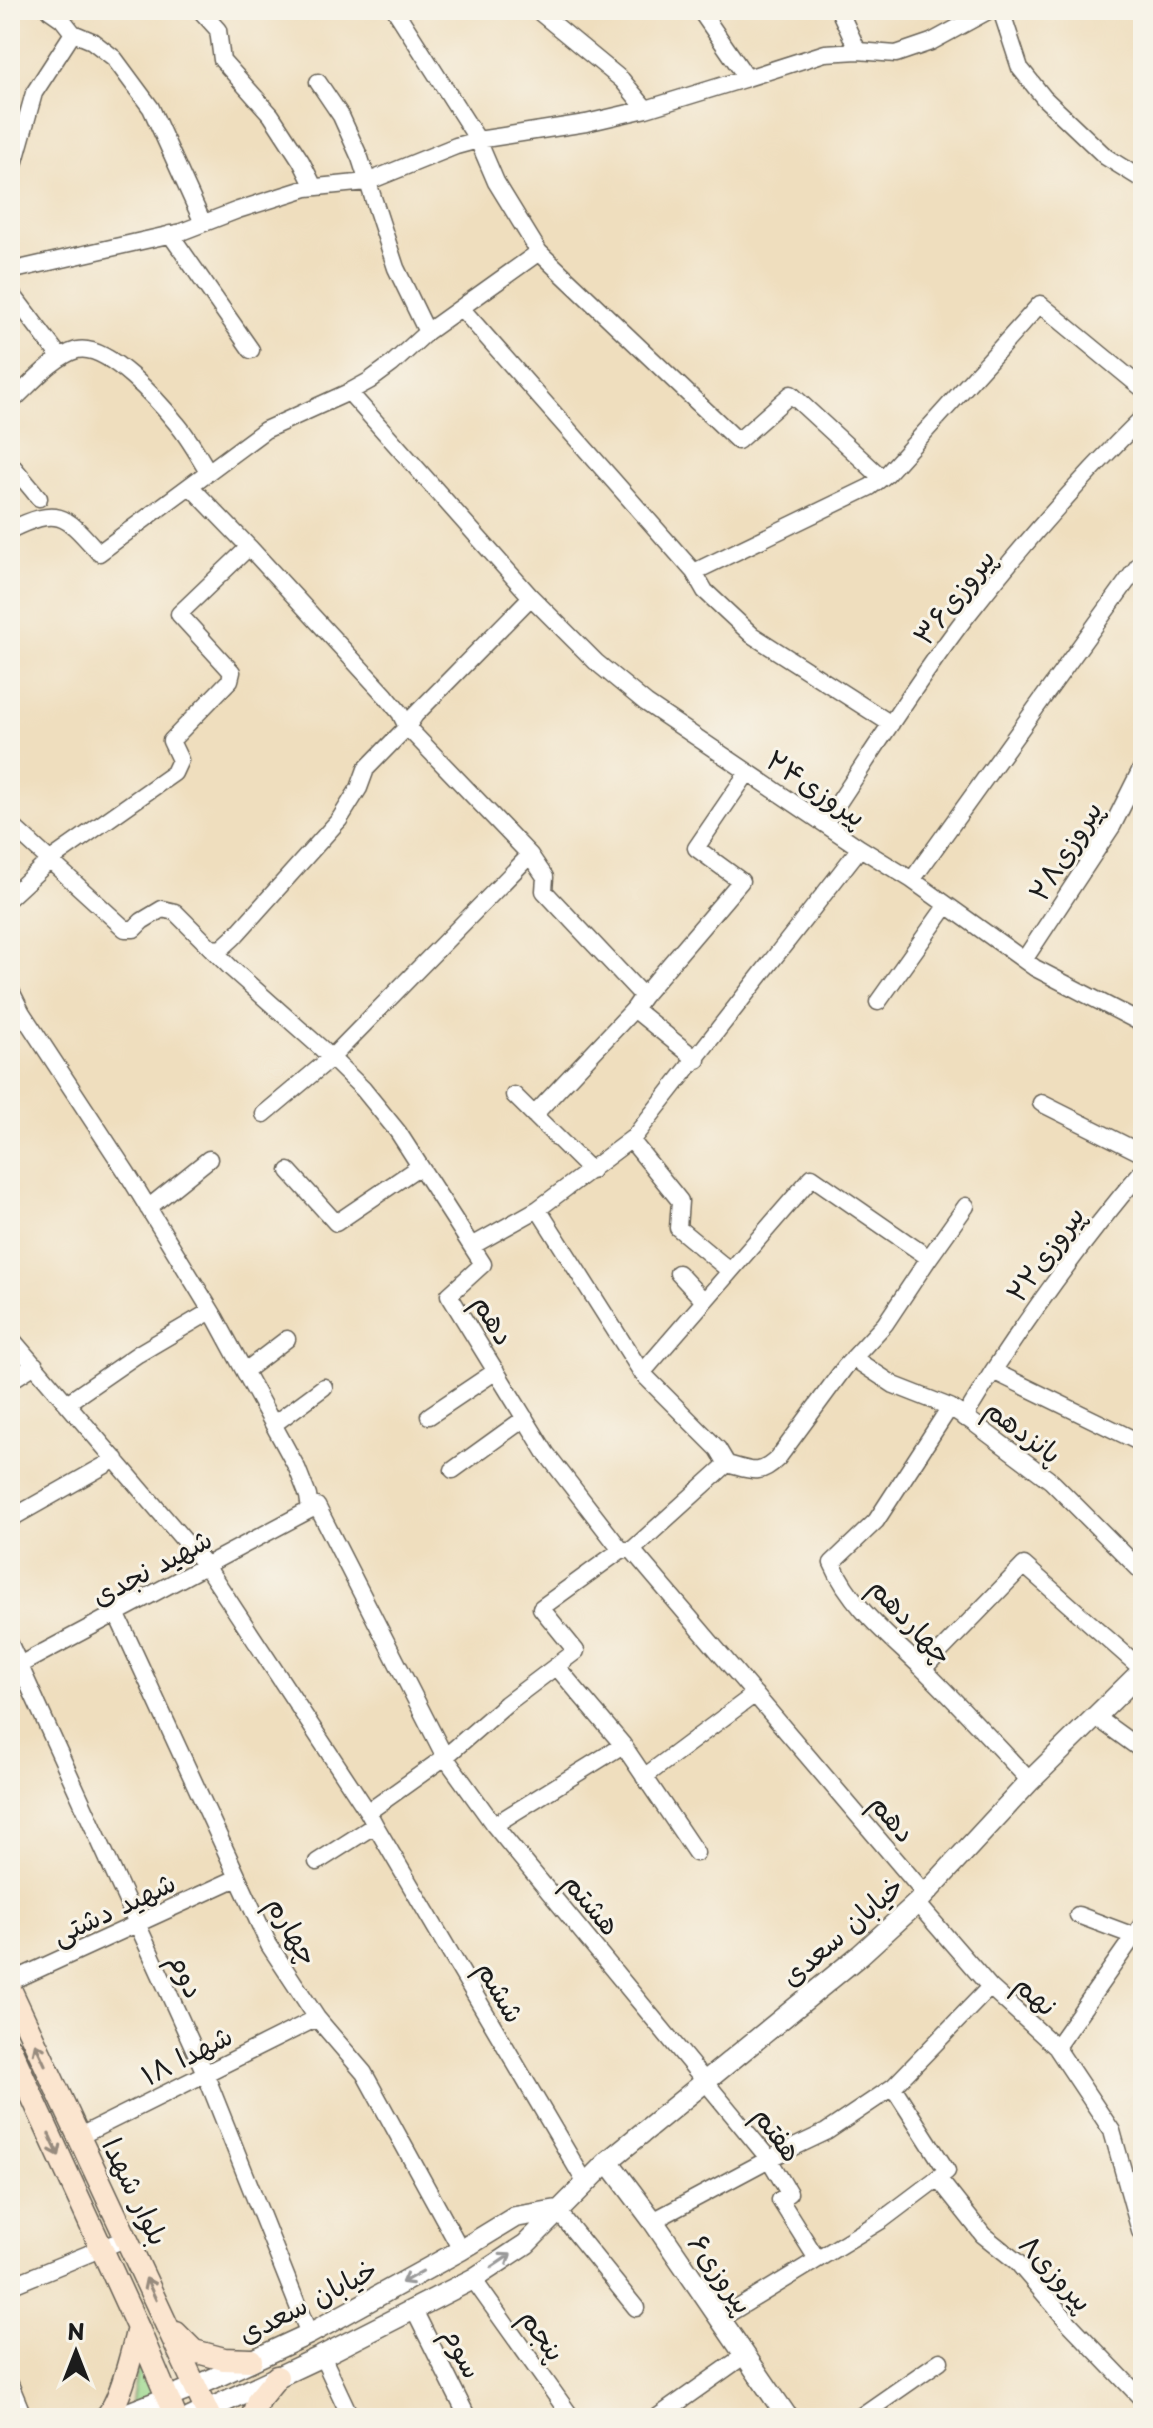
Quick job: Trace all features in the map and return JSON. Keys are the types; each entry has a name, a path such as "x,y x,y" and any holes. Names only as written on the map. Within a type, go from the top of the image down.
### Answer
{"main road":[{"name":"بلوار شهدا","path":"10,1989 166,2322 195,2387 202,2416"},
{"name":"بلوار شهدا","path":"10,2049 172,2408"},
{"path":"166,2322 194,2351 224,2359 251,2360"},
{"path":"105,2418 111,2413 124,2379 138,2328"},
{"path":"252,2418 258,2400 277,2377"}],"street":[{"path":"49,10 62,19 73,33 92,41 114,58 151,108 203,223"},
{"path":"200,10 218,30 222,60 271,115 314,187"},
{"path":"395,10 478,140 496,182 539,252 738,441 791,394 882,478"},
{"path":"537,10 622,80 646,109"},
{"path":"700,10 747,78"},
{"path":"839,10 858,51"},
{"path":"10,271 170,234 314,187 367,182 478,140 586,123 646,109 825,53 858,51 896,54 931,42 990,10"},
{"path":"1001,10 1020,68 1044,98 1106,157 1143,180"},
{"path":"10,179 17,122 73,33"},
{"path":"318,82 341,116 360,158 396,268 427,332"},
{"path":"170,234 251,350"},
{"path":"10,530 36,517 50,515 75,526 99,553 265,430 349,392 392,364 427,332 539,252"},
{"path":"10,291 60,357"},
{"path":"694,572 870,487 882,478 1040,304 1143,389"},
{"path":"461,308 694,572 705,591 752,635 891,724"},
{"path":"10,403 60,357 84,349 104,356 124,370 156,401 179,427 208,471"},
{"name":"پیروزی۲۴","path":"349,392 531,597 596,662 646,703 912,880 1035,968 1143,1024"},
{"name":"پیروزی۳۶","path":"825,823 962,622 1051,515 1143,417"},
{"path":"10,463 39,498"},
{"path":"191,487 386,696 407,727 530,855 545,877 544,891 639,1003 697,1060"},
{"path":"10,897 49,861 174,773 180,760 171,741 230,680 232,672 179,614 249,547"},
{"path":"912,880 1143,559"},
{"path":"212,949 222,948 234,937 339,820 359,788 366,769 531,597"},
{"name":"پیروزی۲۸","path":"1024,960 1113,825 1143,765"},
{"path":"534,1115 639,1003 741,881 696,848 748,772"},
{"path":"10,824 125,929 134,929 162,909 175,912 363,1089 398,1132 472,1246 538,1209 631,1140 697,1060 860,848"},
{"path":"264,1114 331,1058 530,855"},
{"path":"878,1002 947,905"},
{"name":"هشتم","path":"10,989 16,1019 148,1208 245,1371 274,1424 313,1508 445,1757 494,1825 705,2080"},
{"path":"514,1095 591,1171"},
{"path":"1041,1103 1143,1154"},
{"path":"631,1140 680,1201 678,1228 730,1271"},
{"path":"148,1208 209,1159"},
{"path":"289,1171 336,1223 420,1166"},
{"name":"پیروزی۲۲","path":"964,1418 1041,1299 1102,1217 1143,1170"},
{"path":"642,1373 812,1177 929,1258"},
{"path":"538,1209 642,1373 718,1449 727,1464 757,1472 767,1469 778,1458 853,1358 885,1324 966,1206"},
{"name":"دهم","path":"472,1246 483,1264 449,1295 546,1453 755,1694 921,1898"},
{"path":"678,1273 704,1301"},
{"path":"67,1403 138,1354 211,1311"},
{"name":"ششم","path":"10,1337 206,1566 371,1818 585,2182"},
{"path":"245,1371 287,1339"},
{"name":"پانزدهم","path":"853,1358 894,1385 950,1407 1051,1481 1143,1573"},
{"path":"10,1381 35,1365"},
{"path":"429,1416 496,1371"},
{"path":"993,1371 1143,1444"},
{"path":"274,1424 324,1387"},
{"name":"چهاردهم","path":"950,1407 876,1521 832,1563 837,1576 873,1623 923,1669 1030,1781"},
{"path":"453,1470 525,1418"},
{"path":"10,1519 116,1459"},
{"path":"317,1862 506,1704 576,1651 541,1608 627,1550 727,1464"},
{"name":"شهید نجدی","path":"15,1667 313,1508"},
{"path":"923,1669 1024,1565 1143,1670"},
{"name":"چهارم","path":"117,1615 269,1945 317,2018 364,2073 461,2250"},
{"name":"دوم","path":"10,1644 15,1667 205,2073 309,2334"},
{"path":"556,1666 623,1745 696,1853"},
{"name":"خیابان سعدی","path":"202,2416 473,2279 526,2244 608,2161 860,1955 921,1898 1030,1781 1143,1670"},
{"path":"644,1777 755,1694"},
{"path":"1096,1717 1143,1751"},
{"path":"494,1825 623,1745"},
{"name":"شهید دشتی","path":"10,1982 237,1878"},
{"name":"نهم","path":"921,1898 990,1987 1056,2047 1112,2131 1143,2235"},
{"path":"1056,2047 1138,1930 1078,1915"},
{"path":"653,2221 826,2132 893,2087 990,1987"},
{"name":"شهدا ۱۸","path":"78,2137 317,2018"},
{"name":"هفتم","path":"705,2080 769,2159 789,2193 780,2200 817,2259"},
{"path":"720,2319 882,2220 947,2171 893,2087"},
{"name":"پیروزی۶","path":"608,2161 653,2221 788,2418"},
{"name":"پیروزی۸","path":"938,2178 983,2235 1017,2262 1069,2323 1143,2400"},
{"path":"557,2210 636,2308"},
{"name":"خیابان سعدی","path":"115,2418 172,2408 195,2387 309,2334 515,2217 557,2210"},
{"path":"10,2286 127,2238"},
{"name":"پنجم","path":"473,2279 572,2418"},
{"name":"سوم","path":"414,2310 468,2418"},
{"path":"656,2418 745,2355"},
{"path":"322,2356 351,2418"},
{"path":"858,2418 940,2361"},
{"path":"10,2384 24,2418"}],"green space":[{"path":"138,2364 158,2402 130,2411"}]}
